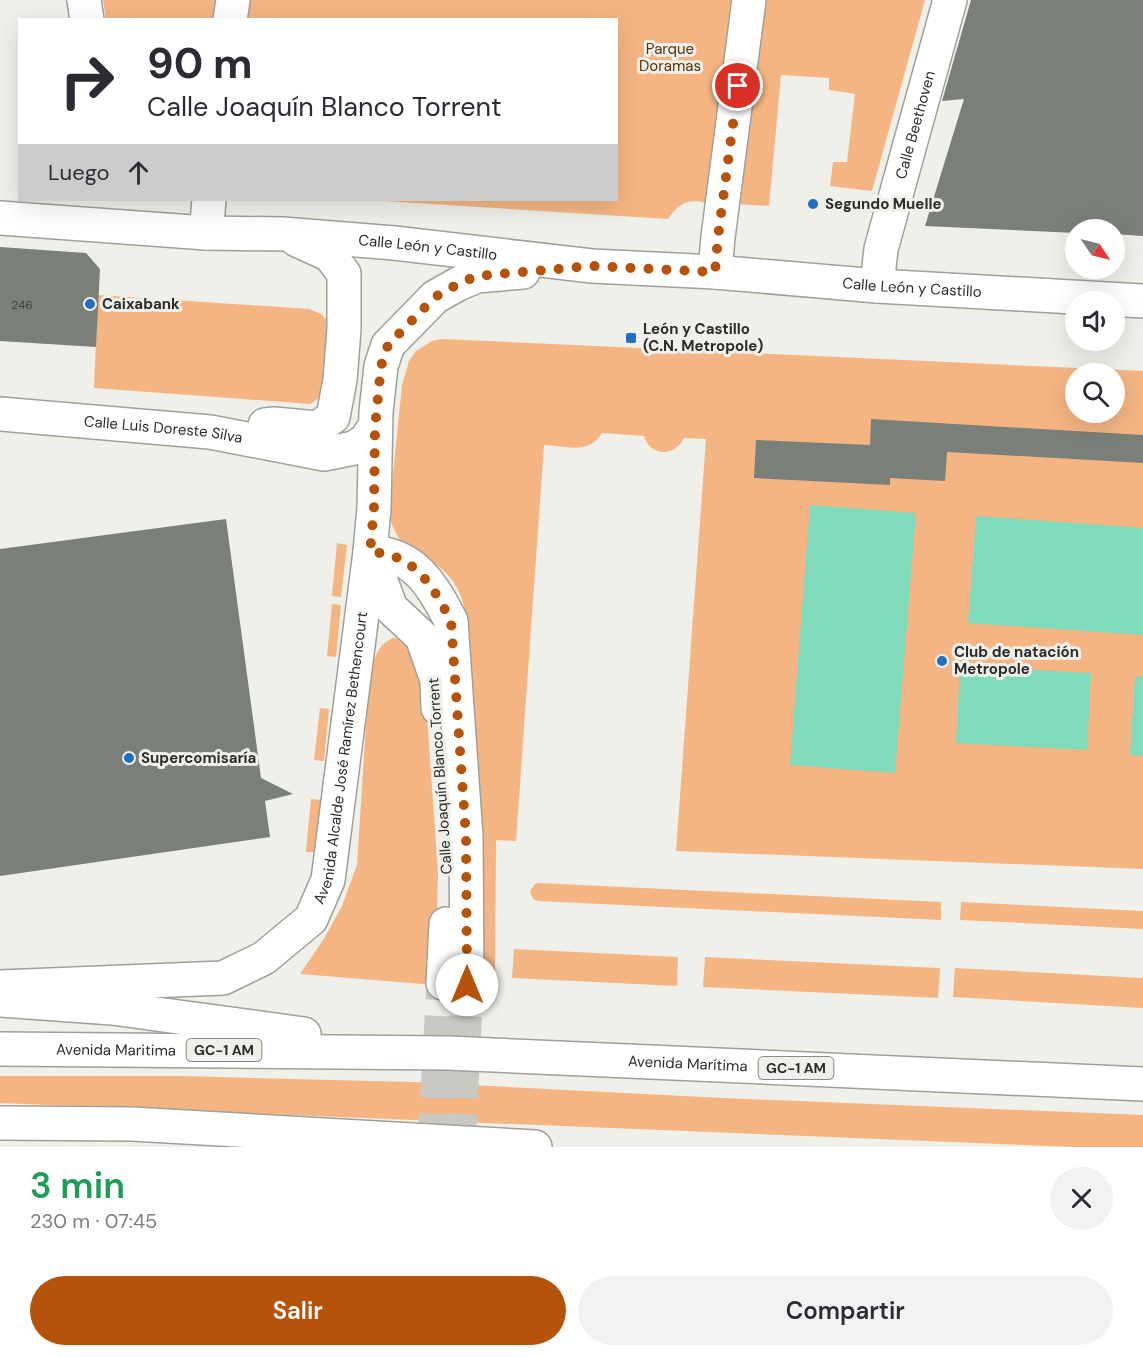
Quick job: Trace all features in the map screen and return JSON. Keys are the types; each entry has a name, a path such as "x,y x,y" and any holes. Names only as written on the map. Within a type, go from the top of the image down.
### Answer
{"main road":[{"path":"84,0 87,18"},
{"path":"230,18 233,0"},
{"path":"715,272 749,0"},
{"name":"Calle Beethoven","path":"877,286 881,249 950,0"},
{"path":"206,233 209,201"},
{"name":"Calle León y Castillo","path":"0,218 122,213 206,233 283,234 394,243 592,266 715,272 877,286 1143,301"},
{"path":"210,432 274,424 317,428 333,417 340,380 344,329 344,274 330,255 283,234"},
{"name":"Calle Joaquín Blanco Torrent","path":"370,552 387,553 409,562 434,589 451,621 466,837 455,984 437,680 422,637 391,608 370,552 374,508 375,428 381,366 388,345 435,297 458,284 477,276 592,266"},
{"name":"Calle Luis Doreste Silva","path":"0,414 210,432 324,454 354,448 365,441 375,428"},
{"name":"Calle Luis Doreste Silva","path":"324,454 355,479 374,508"},
{"name":"Avenida Alcalde José Ramírez Bethencourt","path":"0,987 223,978 264,958 311,919 328,880 370,552"},
{"path":"0,1000 112,1008 448,1053"},
{"name":"Avenida Maritima","path":"0,1049 448,1053"},
{"name":"Avenida Marítima","path":"448,1053 1143,1084"},
{"path":"0,1123 132,1124 535,1147"},
{"path":"394,1147 444,1142"}],"green space":[{"name":"Parque Doramas","path":"103,0 731,0 706,203 694,201 684,204 676,209 668,219 383,201 618,201 618,18 106,18"},
{"path":"762,0 925,0 872,191 830,186 833,162 847,162 855,94 829,90 829,78 781,75 769,206 735,204"},
{"path":"98,295 309,309 321,314 330,323 323,393 310,404 94,388"},
{"path":"442,339 1065,367 1065,423 1125,423 1125,370 1143,371 1143,869 676,851 706,439 684,438 675,449 663,452 652,448 644,436 602,433 597,440 584,447 544,445 516,841 496,840 495,979 478,979 481,867 469,633 466,616 456,585 436,564 404,543 393,526 389,513 402,385 409,361 416,351 432,341"},
{"path":"337,543 347,545 341,597 332,596"},
{"path":"332,604 341,605 336,657 327,656"},
{"path":"393,638 402,639 423,659 438,872 435,985 300,974 325,937 342,906 357,865 369,677 379,649"},
{"path":"320,708 329,709 324,761 314,760"},
{"path":"311,799 321,800 315,852 306,852"},
{"path":"535,884 941,902 941,920 538,901 533,899 530,891"},
{"path":"961,902 1143,911 1143,929 960,920"},
{"path":"514,949 678,957 677,986 512,978"},
{"path":"705,957 940,968 938,998 703,987"},
{"path":"955,968 1143,978 1143,1008 953,997"},
{"path":"0,1076 180,1076 413,1082 723,1098 1143,1115 1143,1147 1073,1147 0,1103"}],"shaded area":[{"path":"810,505 916,513 895,773 790,765"},
{"path":"976,516 1143,528 1143,635 968,623"},
{"path":"960,666 1091,673 1087,750 956,743"},
{"path":"1135,676 1143,677 1143,756 1130,755"}],"building":[{"path":"971,0 1143,0 1143,236 1125,235 1125,219 1065,219 1065,232 925,226 964,99 942,101"},
{"path":"0,247 86,253 100,269 96,347 0,341"},
{"path":"871,419 1143,435 1143,463 947,452 945,481 890,478 890,485 754,478 756,440 870,445"},
{"name":"Supercomisaría","path":"226,519 261,778 293,794 265,801 270,837 0,876 0,549"}],"tunnel":[{"path":"434,1147 443,983"},
{"path":"459,1147 467,985"}],"place":[{"name":"Segundo Muelle","path":"813,204"},
{"name":"Caixabank","path":"90,304"},
{"name":"León y Castillo (C.N. Metropole)","path":"631,338"},
{"name":"Club de natación Metropole","path":"942,661"},
{"name":"Supercomisaría","path":"129,758"}],"route":[{"path":"467,985 466,837 451,621 434,589 409,562 387,553 370,552 374,508 375,428 381,366 388,345 435,297 477,276 592,266 715,272 738,86"}]}
